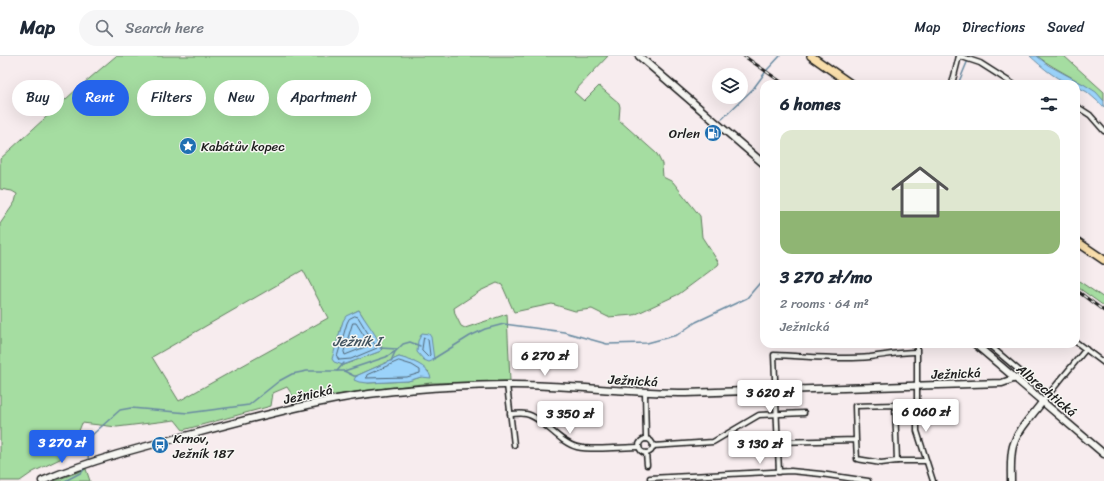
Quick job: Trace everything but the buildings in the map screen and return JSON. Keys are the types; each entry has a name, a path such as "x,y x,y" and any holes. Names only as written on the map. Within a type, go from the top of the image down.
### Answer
{"main road":[{"path":"811,56 845,80"},
{"path":"1080,244 1104,260"}],"street":[{"path":"638,56 760,161"},
{"path":"953,80 959,56 980,63 1007,80"},
{"path":"1080,109 1090,115 1104,131"},
{"path":"1080,345 1104,363"},
{"path":"916,348 917,431 933,481"},
{"name":"Albrechtická","path":"980,348 1104,454"},
{"path":"993,348 1048,396"},
{"path":"1011,481 1012,452 1014,443 1043,401 1086,349"},
{"path":"779,472 778,414 774,355 843,358 870,357 903,352 916,352"},
{"name":"Ježnická","path":"42,481 89,463 266,414 337,399 384,392 432,388 507,385 570,387 644,393 1006,382 1016,378"},
{"path":"507,385 514,445"},
{"path":"644,393 646,439"},
{"path":"897,461 895,405 855,406 857,459 881,463 897,461 926,461"},
{"path":"654,446 713,442 759,415 804,413"},
{"path":"510,414 526,414 533,416 567,443 577,447 639,446"},
{"path":"646,439 652,442 654,446"},
{"path":"639,446 642,440 646,439"},
{"path":"778,442 856,440"},
{"path":"639,446 640,450 646,453"},
{"path":"646,453 652,450 654,446"},
{"path":"646,453 647,465"},
{"path":"650,478 791,471 868,481"}],"green space":[{"path":"116,56 608,56 574,92 584,101 599,86 619,103 619,120 657,154 662,164 663,177 673,182 700,216 702,237 719,263 679,294 634,315 608,317 592,309 575,311 552,304 514,312 502,285 497,283 480,291 454,308 455,314 461,326 465,328 507,314 510,381 431,383 361,391 297,402 287,387 273,393 271,406 183,430 175,420 117,427 82,423 74,444 64,457 33,472 20,481 0,481 0,224 15,202 17,194 12,191 0,189 0,159 47,116 64,116 64,101 72,94 72,116 129,116 129,80 88,80","holes":["303,270 328,318 179,401 152,357","359,310 382,348 381,351 343,365 339,340 341,326 351,314","399,357 414,362 429,372 421,377 408,381 368,383 356,376"]},
{"path":"1037,56 1064,56 1104,92 1104,101 1089,88 1080,83 1080,80 1075,80"},
{"path":"1080,282 1104,298 1104,306 1080,289"},
{"path":"86,469 90,481 54,481"}],"water":[{"path":"1030,56 1037,56 1048,65 1076,80 1062,80 1045,69"},
{"path":"1080,82 1096,92 1104,101 1104,107 1087,92 1080,88"},
{"name":"Ježník I","path":"359,310 379,342 381,351 343,365 334,362 332,359 343,321 346,316"},
{"path":"422,333 429,334 431,337 434,360 429,362 424,360 417,352 418,341"},
{"path":"399,357 422,366 429,373 431,378 421,377 408,381 368,383 354,380 356,376"}],"waterway":[{"path":"722,119 753,89 780,56"},
{"path":"960,80 968,60"},
{"path":"433,359 470,336 485,329 504,324 564,332 607,344 647,343 677,335 696,322 747,298 760,283"},
{"path":"88,461 89,443 92,435 120,410 131,408 188,413 249,405 279,381 292,374 307,371 344,371 386,357 396,351 403,344 410,342 420,346"},
{"path":"380,348 397,349"},
{"path":"391,361 395,352"},
{"path":"337,371 344,363"},
{"path":"344,371 357,376"},
{"path":"65,481 82,472 85,468"}],"railway":[{"path":"744,56 778,80"},
{"path":"1080,293 1104,311"}],"place":[{"name":"Orlen","path":"713,133"},
{"name":"Kabátův kopec","path":"188,146"},
{"name":"Krnov, Ježník 187","path":"160,445"}]}
